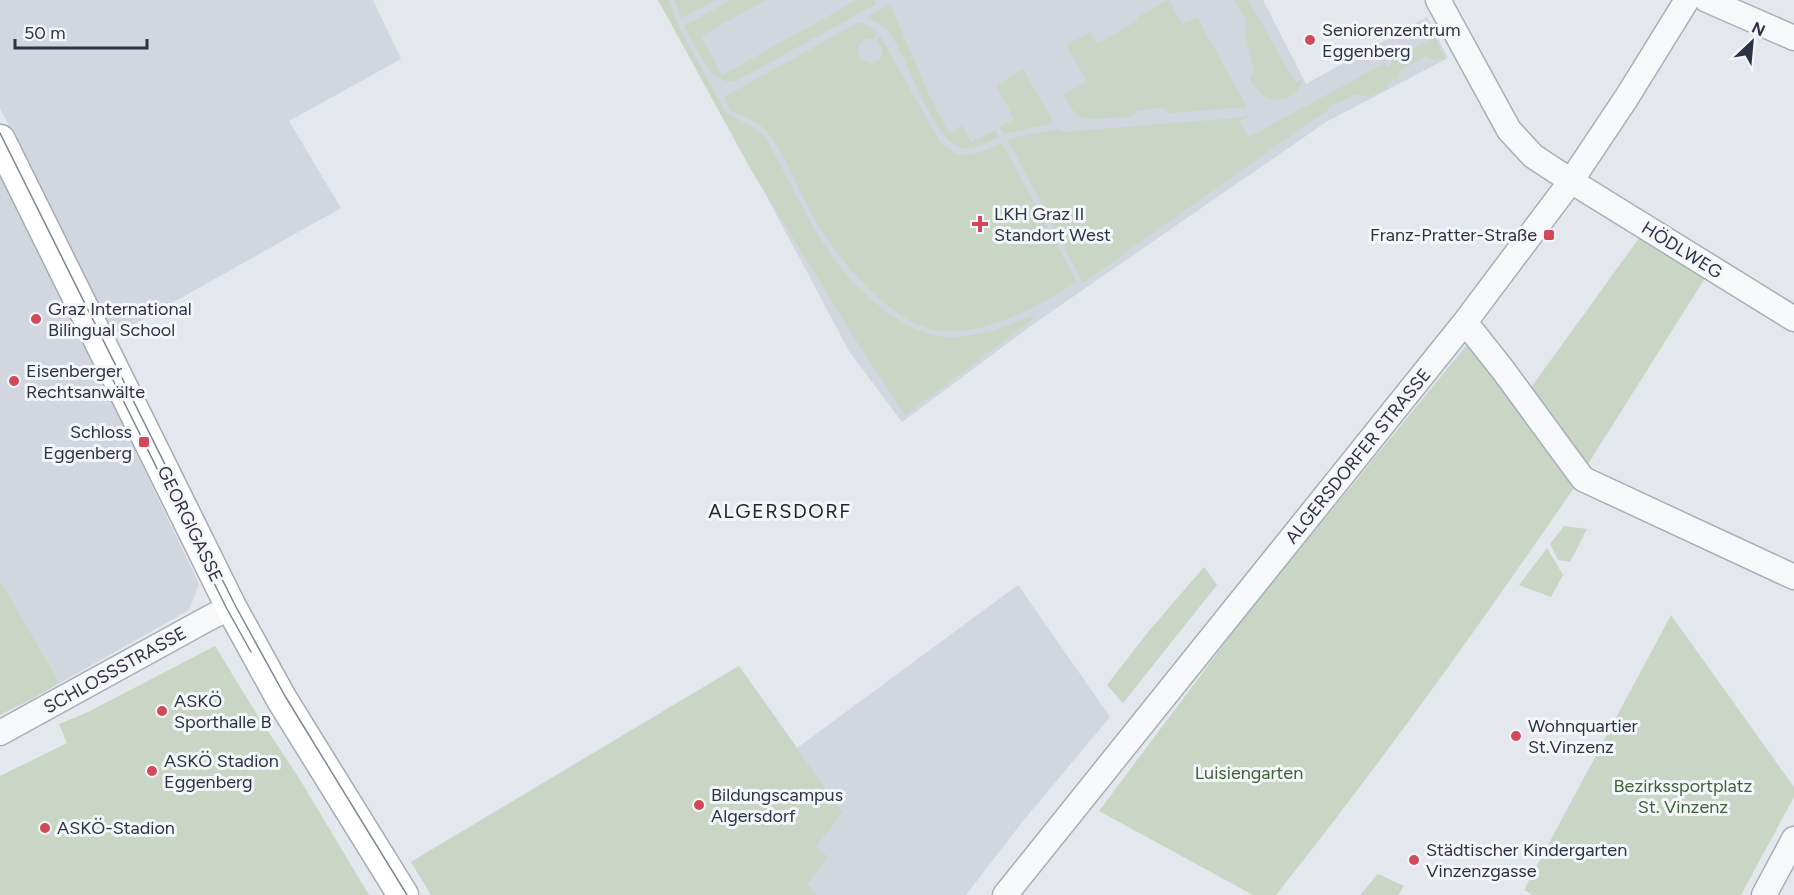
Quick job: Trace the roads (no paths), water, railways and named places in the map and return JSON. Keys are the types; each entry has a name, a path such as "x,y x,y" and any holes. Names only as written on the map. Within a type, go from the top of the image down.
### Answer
{"main road":[{"name":"GEORGIGASSE","path":"0,140 231,607 281,698 403,895"}],"street":[{"name":"HÖDLWEG","path":"1438,0 1509,130 1533,156 1794,319"},
{"name":"ALGERSDORFER STRASSE","path":"1008,894 1465,322 1571,181 1627,97 1687,0"},
{"path":"1707,0 1794,38"},
{"path":"1465,322 1583,479 1794,577"},
{"name":"SCHLOSSSTRASSE","path":"0,733 231,607"},
{"path":"1764,895 1794,839"}],"tram line":[{"path":"0,133 235,605 285,696 407,895"},
{"path":"107,368 227,609 251,652"}],"place":[{"name":"Seniorenzentrum Eggenberg","path":"1310,40"},
{"name":"LKH Graz II Standort West","path":"980,224"},
{"name":"Franz-Pratter-Straße","path":"1549,235"},
{"name":"Graz International Bilingual School","path":"36,319"},
{"name":"Eisenberger Rechtsanwälte","path":"14,381"},
{"name":"Schloss Eggenberg","path":"144,442"},
{"name":"ASKÖ Sporthalle B","path":"162,711"},
{"name":"Wohnquartier St.Vinzenz","path":"1516,736"},
{"name":"ASKÖ Stadion Eggenberg","path":"152,771"},
{"name":"Bildungscampus Algersdorf","path":"699,805"},
{"name":"ASKÖ-Stadion","path":"45,828"},
{"name":"Städtischer Kindergarten Vinzenzgasse","path":"1414,860"}],"district":[{"name":"ALGERSDORF","path":"780,511"}],"park label":[{"name":"Luisiengarten","path":"1249,773"},
{"name":"Bezirkssportplatz St. Vinzenz","path":"1683,796"}]}
